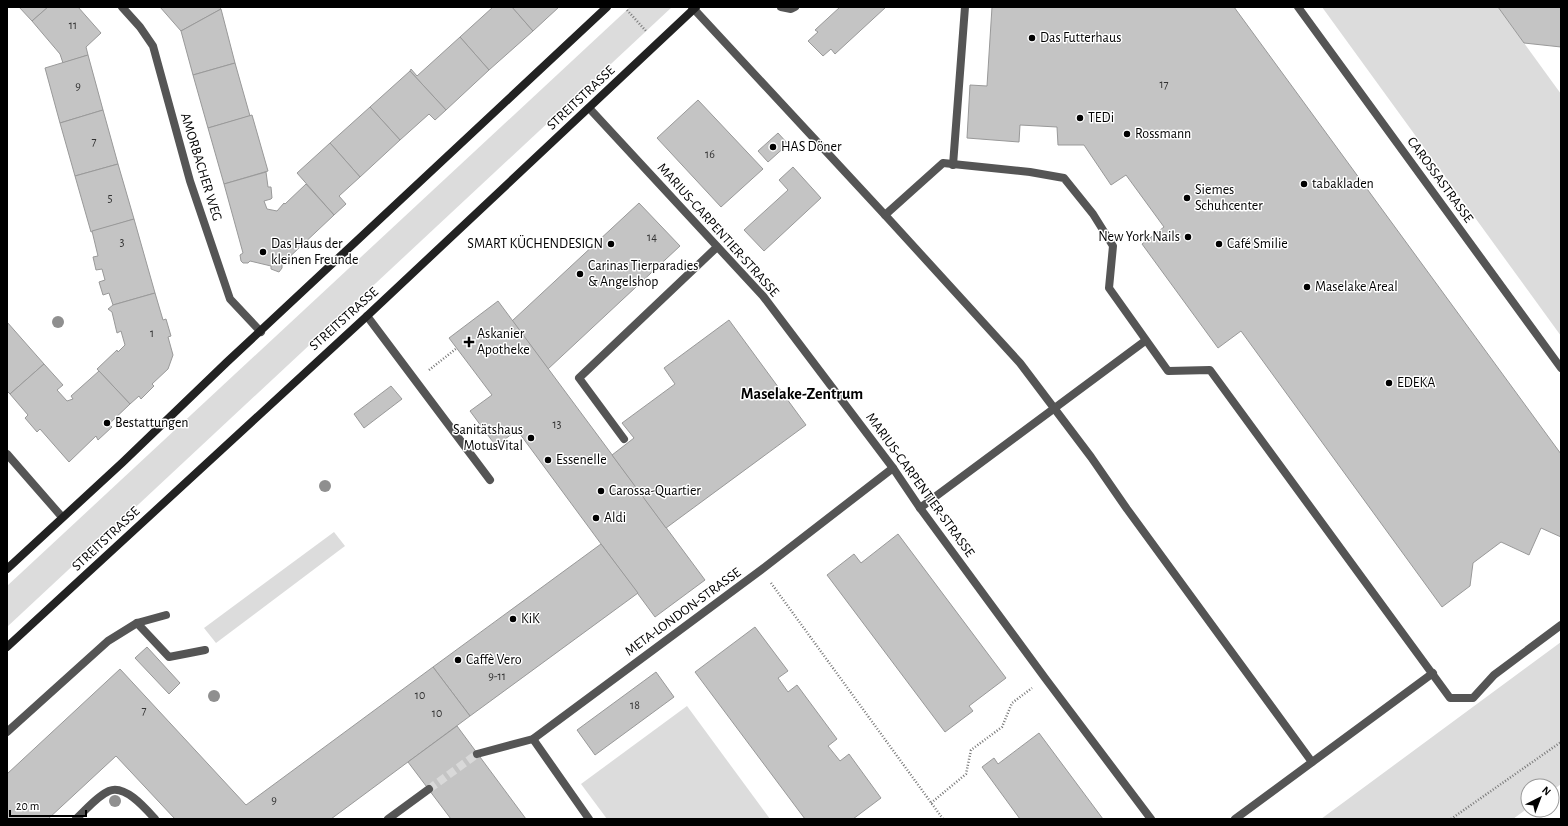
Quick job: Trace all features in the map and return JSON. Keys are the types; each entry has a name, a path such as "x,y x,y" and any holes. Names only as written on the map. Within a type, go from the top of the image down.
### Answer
{"main road":[{"path":"7,569 123,462 227,362 261,332 607,7"},
{"name":"STREITSTRASSE","path":"7,648 367,316 694,8"}],"street":[{"name":"AMORBACHER WEG","path":"122,7 140,27 153,46 190,181 230,299 261,332"},
{"path":"781,7 790,9 795,7"},
{"path":"953,164 965,7"},
{"name":"CAROSSASTRASSE","path":"1298,7 1561,368"},
{"path":"694,8 1020,363 1091,457 1127,509 1312,762"},
{"name":"MARIUS-CARPENTIER-STRASSE","path":"589,108 763,296 893,468 920,508 1151,819"},
{"path":"885,215 943,163 1030,172 1064,178 1094,214 1113,246 1109,288 1145,341 1168,371 1210,370 1450,698 1473,698 1494,675 1561,625"},
{"path":"624,439 579,378 717,247"},
{"path":"367,316 490,480"},
{"path":"920,508 1145,341"},
{"path":"7,454 62,517"},
{"name":"META-LONDON-STRASSE","path":"477,754 533,739 761,570 893,468"},
{"path":"7,732 108,641 137,623 166,615"},
{"path":"137,623 169,657 205,650"},
{"path":"1235,819 1433,673"},
{"path":"533,739 589,819"},
{"path":"388,819 429,789"},
{"path":"76,819 101,796 111,790 124,792 137,800 155,819"}],"path":[{"path":"627,10 646,31"},
{"path":"436,364 457,348"},
{"path":"761,570 943,819"},
{"path":"931,803 966,774 971,750 1002,727 1012,703 1045,678"},
{"path":"1451,819 1561,742"}],"shaded area":[{"path":"630,7 672,7 7,627 7,586"},
{"path":"1322,7 1498,7 1561,94 1561,336"},
{"path":"334,532 345,546 216,643 204,628"},
{"path":"1561,642 1560,785 1560,778 1520,778 1520,814 1513,819 1321,819"},
{"path":"687,706 770,819 607,819 581,784"}],"building":[{"path":"19,7 48,7 32,21"},
{"path":"48,7 78,7 101,33 86,47 88,55 63,63 60,54 32,21"},
{"path":"160,7 219,7 221,9 181,31"},
{"path":"493,7 512,7 533,31 489,70 460,37"},
{"path":"512,7 559,7 533,31"},
{"path":"840,7 886,7 835,54 831,49 823,56 808,41 818,32 815,30"},
{"name":"Maselake Areal","path":"992,7 1234,7 1561,454 1561,537 1541,528 1529,555 1501,542 1473,563 1470,586 1442,607 1241,331 1218,348 1142,244 1164,227 1126,175 1111,185 1084,145 1058,145 1057,127 1020,125 1019,142 967,138 970,85 987,86"},
{"path":"1498,7 1561,7 1561,47 1524,43"},
{"path":"221,9 235,63 193,75 181,31"},
{"path":"460,37 489,70 446,110 410,71 411,69 417,76"},
{"path":"88,55 103,110 60,123 45,68"},
{"path":"235,63 250,116 208,128 193,75"},
{"path":"410,71 446,110 435,120 429,114 400,140 370,107"},
{"path":"698,100 763,169 721,207 657,138"},
{"path":"370,107 400,140 360,177 330,143"},
{"path":"103,110 118,164 75,176 60,123"},
{"path":"252,115 268,171 224,184 208,128"},
{"name":"HAS Döner","path":"778,133 788,144 768,162 758,151"},
{"path":"330,143 360,177 339,196 346,204 334,215 297,173"},
{"path":"118,164 134,219 91,232 75,176"},
{"path":"793,167 821,198 764,251 744,230 788,190 779,180"},
{"path":"266,172 268,187 271,187 272,198 264,201 267,209 277,211 306,184 334,215 282,264 282,268 279,272 271,269 271,266 250,261 248,263 243,263 241,261 240,255 243,253 224,184"},
{"path":"639,203 680,246 548,369 512,321"},
{"path":"134,219 155,293 113,305 109,293 103,295 99,282 105,280 102,269 96,270 93,257 98,256 92,231"},
{"path":"155,293 163,320 166,319 171,336 168,337 173,355 168,369 152,384 154,386 141,399 139,396 130,404 97,369 117,350 118,352 125,345 121,331 117,333 112,312 108,309 113,305"},
{"name":"Carossa-Quartier","path":"498,301 705,580 655,617 517,430 496,446 470,411 492,395 449,338"},
{"path":"729,320 806,425 666,528 612,455 634,438 622,423 675,384 664,368"},
{"path":"7,322 44,364 10,394 7,391"},
{"path":"44,364 63,385 57,390 67,401 73,399 71,396 99,371 130,404 109,424 112,427 98,440 96,436 69,462 40,429 37,432 25,418 28,415 10,394"},
{"path":"391,386 402,399 364,428 354,414"},
{"path":"898,534 1006,678 969,706 973,711 945,732 827,575 854,554 861,563"},
{"path":"601,544 638,593 470,716 433,667"},
{"path":"755,627 788,671 778,678 788,692 797,685 837,739 828,746 840,761 849,754 881,798 853,819 805,819 695,672"},
{"path":"147,647 180,683 169,694 135,658"},
{"path":"433,667 470,716 331,819 175,819 116,756 48,819 7,819 7,774 120,669 246,805"},
{"path":"656,672 674,697 595,755 577,730"},
{"path":"457,726 526,819 451,819 408,762"},
{"path":"1039,733 1103,819 1020,819 982,767 994,758 998,764"}],"tunnel":[{"path":"429,789 477,754"}],"place":[{"name":"Das Futterhaus","path":"1032,38"},
{"name":"TEDi","path":"1080,118"},
{"name":"Rossmann","path":"1127,134"},
{"name":"HAS Döner","path":"773,147"},
{"name":"tabakladen","path":"1304,184"},
{"name":"Siemes Schuhcenter","path":"1187,198"},
{"name":"New York Nails","path":"1188,237"},
{"name":"SMART KÜCHENDESIGN","path":"611,244"},
{"name":"Café Smilie","path":"1219,244"},
{"name":"Das Haus der kleinen Freunde","path":"263,252"},
{"name":"Carinas Tierparadies & Angelshop","path":"580,274"},
{"name":"Maselake Areal","path":"1307,287"},
{"name":"Askanier Apotheke","path":"469,342"},
{"name":"EDEKA","path":"1389,383"},
{"name":"Bestattungen","path":"107,423"},
{"name":"Sanitätshaus MotusVital","path":"531,438"},
{"name":"Essenelle","path":"548,460"},
{"name":"Carossa-Quartier","path":"601,491"},
{"name":"Aldi","path":"596,518"},
{"name":"KiK","path":"513,619"},
{"name":"Caffè Vero","path":"458,660"}],"district":[{"name":"Maselake-Zentrum","path":"802,394"}]}
